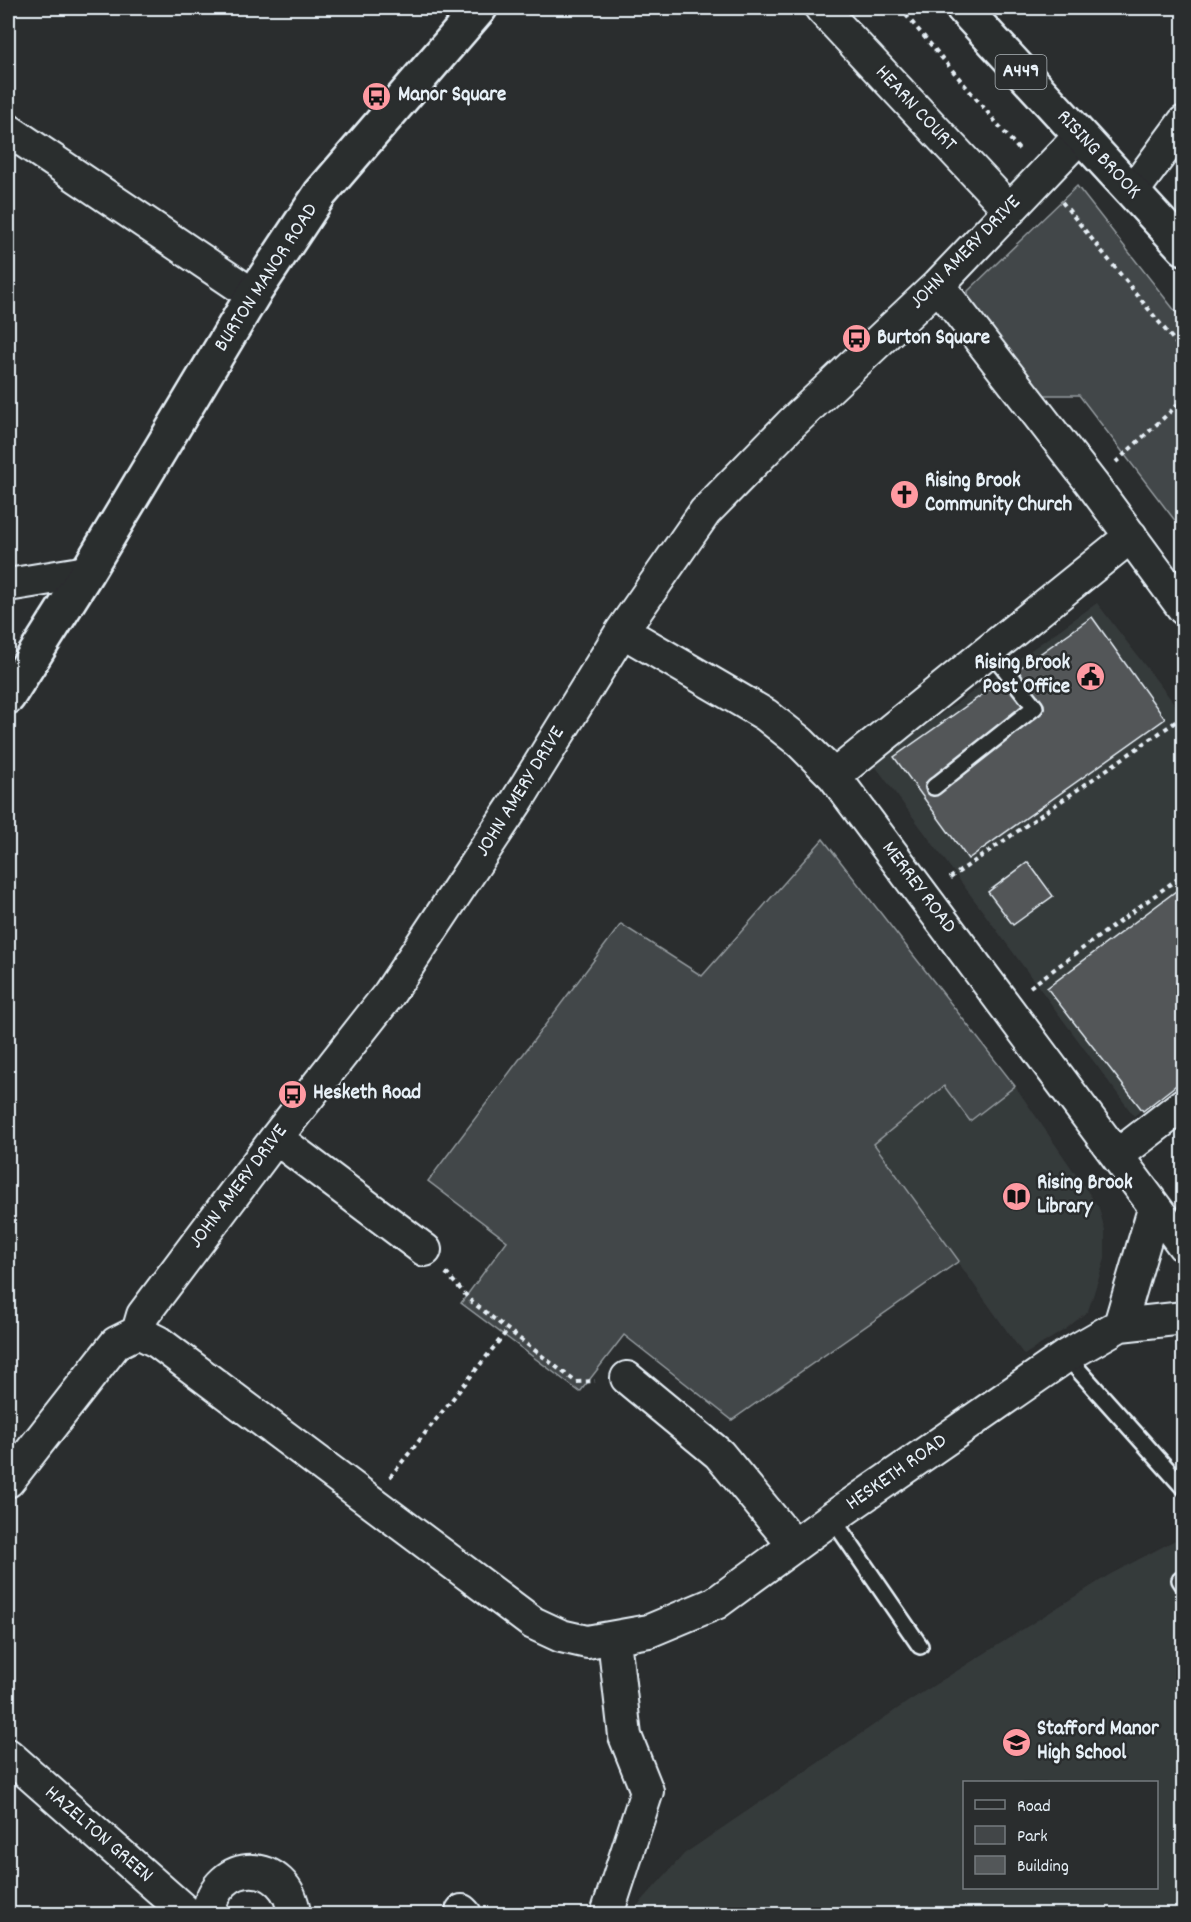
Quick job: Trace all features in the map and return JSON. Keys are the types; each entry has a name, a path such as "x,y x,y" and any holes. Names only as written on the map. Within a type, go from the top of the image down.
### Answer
{"main road":[{"name":"BURTON MANOR ROAD","path":"8,697 87,572 253,295 320,194 480,8"},
{"name":"RISING BROOK","path":"963,8 1079,137 1184,248"}],"street":[{"name":"HEARN COURT","path":"821,8 1010,210"},
{"path":"1133,192 1184,122"},
{"path":"8,130 253,295"},
{"name":"JOHN AMERY DRIVE","path":"138,1332 143,1315 276,1138 389,994 517,801 621,631 705,512 792,423 938,285 1079,137"},
{"path":"938,285 1092,484 1184,609"},
{"path":"834,776 1131,536"},
{"path":"8,585 87,572"},
{"name":"MERREY ROAD","path":"621,631 766,715 800,742 834,776 1118,1155 1154,1209 1184,1246"},
{"path":"1118,1155 1184,1104"},
{"path":"276,1138 425,1250"},
{"path":"1120,1325 1154,1209"},
{"name":"HESKETH ROAD","path":"138,1332 158,1342 533,1623 561,1636 587,1642 649,1631 716,1603 832,1518 1066,1356 1120,1325 1184,1318"},
{"path":"8,1481 116,1342 138,1332"},
{"path":"627,1378 719,1454 794,1545"},
{"path":"607,1914 646,1791 626,1736 614,1639"},
{"name":"HAZELTON GREEN","path":"8,1755 188,1914"},
{"path":"208,1914 210,1899 217,1886 243,1871 258,1871 276,1878 286,1889 293,1902 294,1914"}],"lane":[{"path":"934,787 1035,706 990,650"},
{"path":"1066,1356 1184,1488"},
{"path":"832,1518 920,1646"}],"path":[{"path":"1092,484 1184,399"},
{"path":"923,896 1184,716"},
{"path":"1005,1005 1184,874"},
{"path":"425,1250 472,1302 576,1382 627,1378"},
{"path":"370,1501 508,1331"}],"shaded area":[{"path":"1097,603 1183,715 1183,1078 1134,1116 873,763"},
{"path":"944,1085 970,1121 1015,1086 1099,1208 1105,1231 1105,1259 1088,1311 1066,1329 1024,1355 874,1144"},
{"name":"Stafford Manor High School","path":"1183,1536 1183,1914 630,1914 684,1854 909,1701 1109,1575"}],"green space":[{"path":"1077,186 1183,321 1183,531 1079,395 1042,395 969,306 968,291"},
{"path":"823,839 1015,1086 970,1121 944,1086 874,1144 959,1261 732,1420 624,1335 580,1392 461,1303 507,1241 428,1181 621,924 702,976"}],"building":[{"path":"1092,617 1165,719 968,859 894,757"},
{"path":"1028,862 1053,896 1013,925 988,892"},
{"path":"1184,885 1184,1079 1143,1111 1047,988"}],"place":[{"name":"Manor Square","path":"377,96"},
{"name":"Burton Square","path":"856,339"},
{"name":"Rising Brook Community Church","path":"904,494"},
{"name":"Rising Brook Post Office","path":"1091,676"},
{"name":"Hesketh Road","path":"292,1094"},
{"name":"Rising Brook Library","path":"1016,1196"},
{"name":"Stafford Manor High School","path":"1016,1742"}]}
